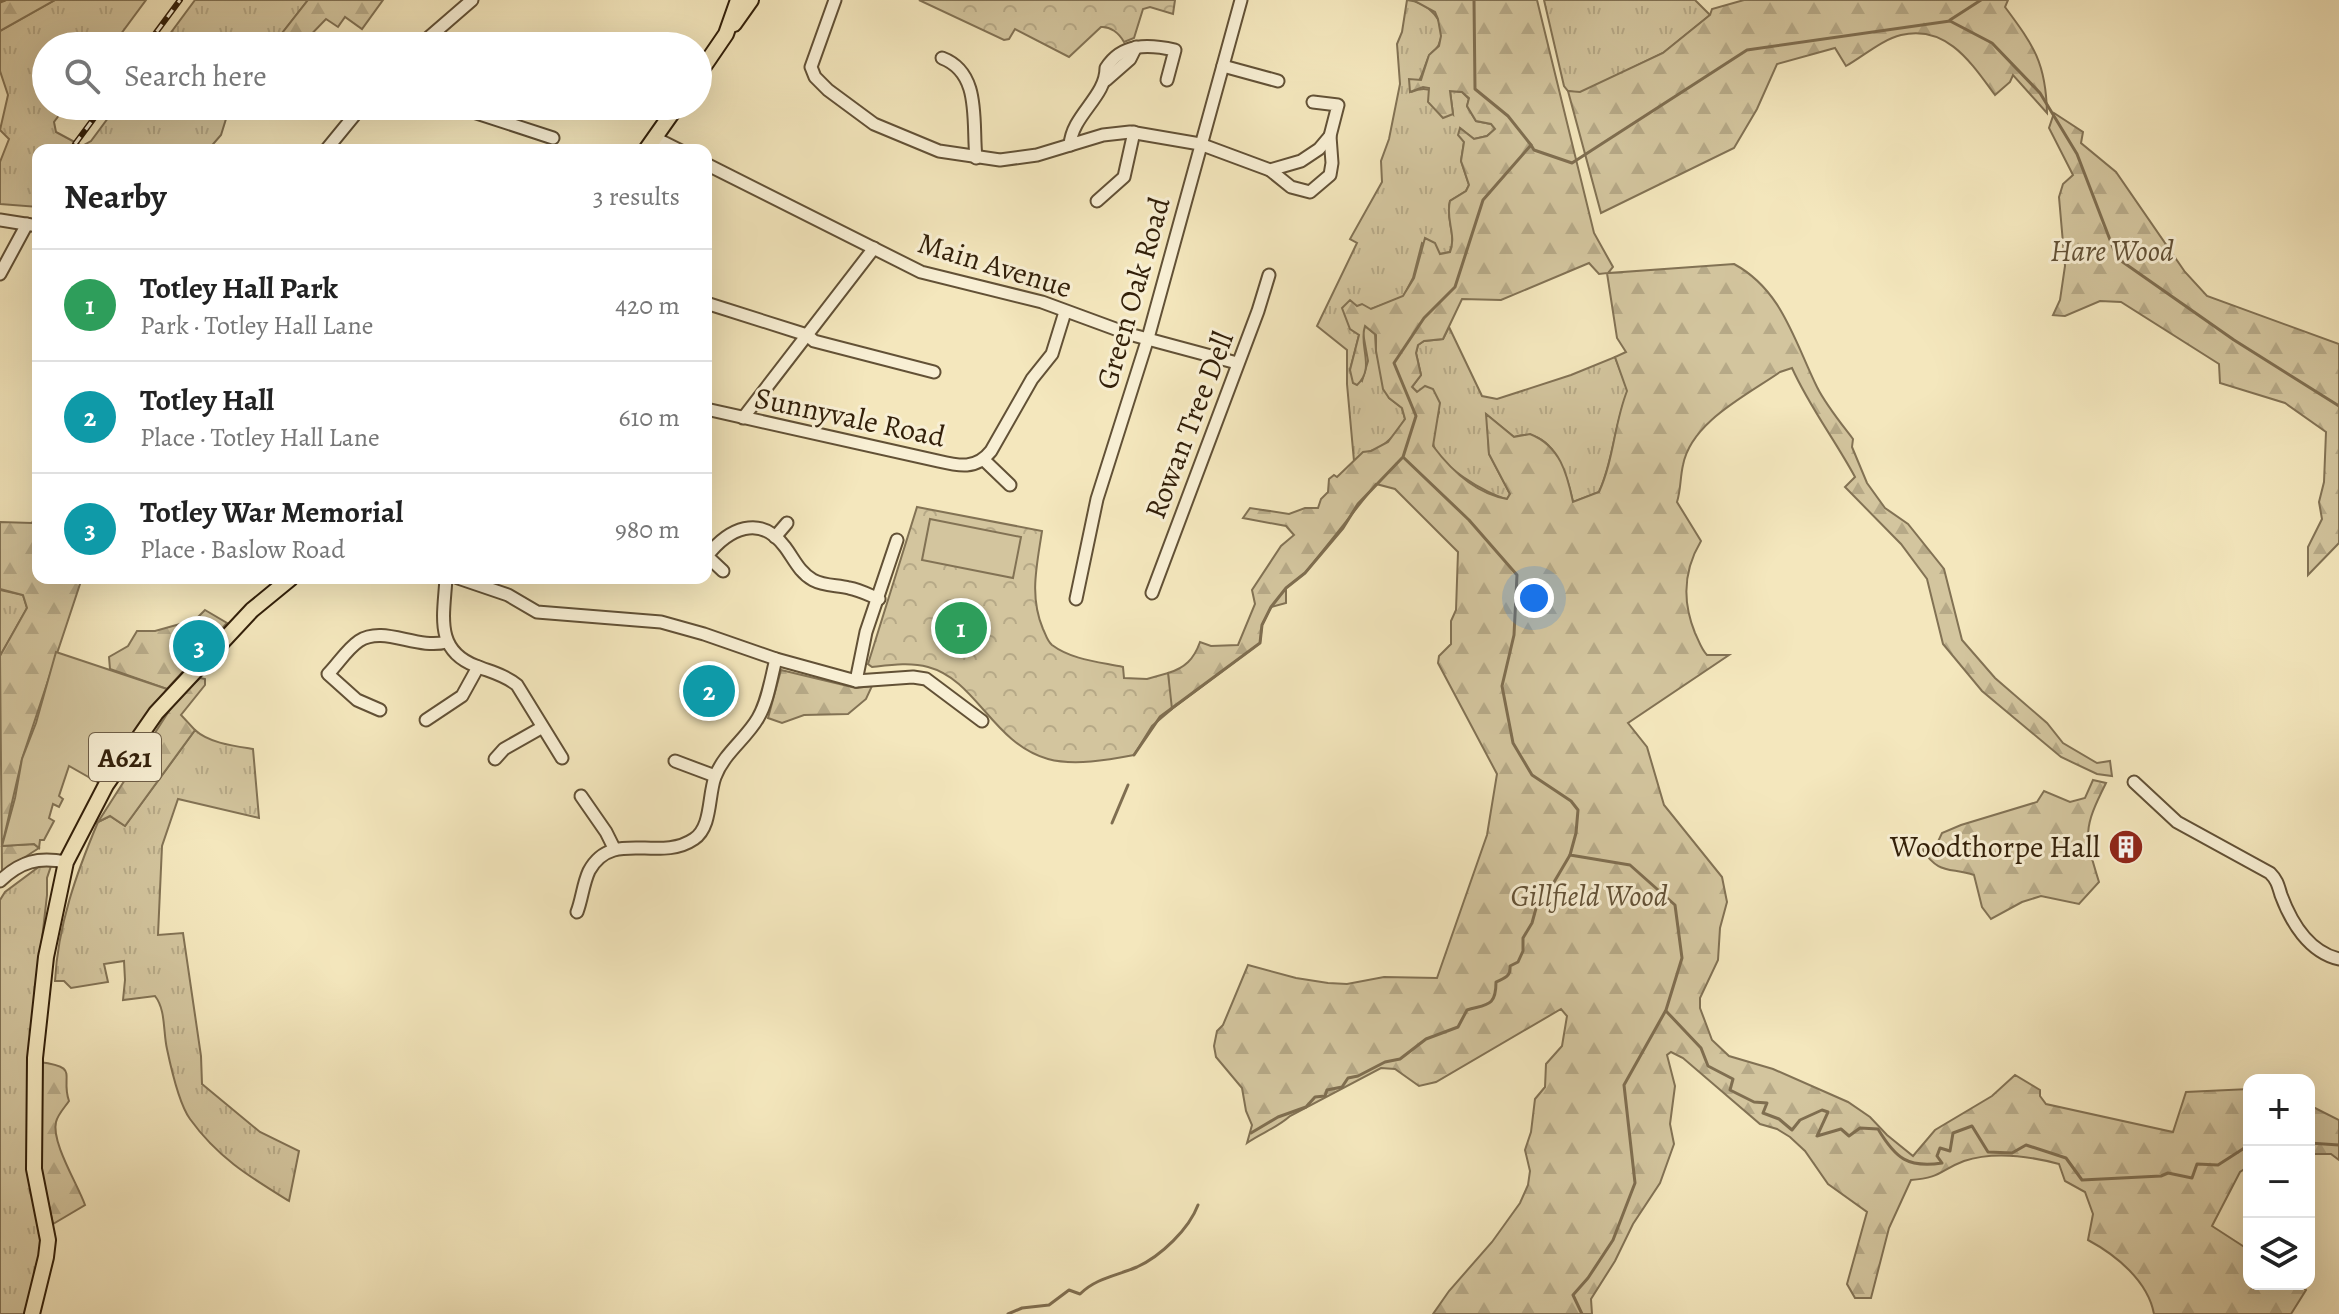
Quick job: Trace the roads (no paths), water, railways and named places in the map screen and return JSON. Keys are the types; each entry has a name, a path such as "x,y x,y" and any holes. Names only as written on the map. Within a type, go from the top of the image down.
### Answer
{"main road":[{"path":"726,34 738,0"},
{"path":"712,54 751,0"},
{"path":"650,144 667,120"},
{"name":"A621","path":"32,1314 48,1240 34,1169 35,1058 46,957 66,862 106,785 156,713 226,637 284,584"}],"street":[{"path":"435,32 472,0"},
{"path":"835,0 811,67 815,77 874,124 922,145 976,158 1020,158 1103,135 1134,132 1200,144 1270,170 1291,187 1310,192 1330,175 1330,136 1338,105 1313,102"},
{"name":"Green Oak Road","path":"1076,599 1097,499 1148,338 1241,0"},
{"path":"1070,145 1076,122 1106,80 1106,68 1113,57 1143,45 1175,50 1167,80"},
{"path":"942,58 952,62 966,76 974,107 976,158"},
{"path":"1223,66 1278,81"},
{"path":"331,144 351,120"},
{"path":"498,120 553,138"},
{"path":"1097,201 1124,177 1134,132"},
{"path":"1270,170 1307,158 1330,136"},
{"name":"Main Avenue","path":"712,167 929,275 1042,302 1129,334 1237,363"},
{"path":"0,220 32,225"},
{"path":"0,274 32,226"},
{"path":"743,418 874,248"},
{"name":"Rowan Tree Dell","path":"1152,593 1269,275"},
{"path":"712,305 807,335 814,341 934,372"},
{"name":"Sunnyvale Road","path":"712,410 962,466 984,460 1032,379 1052,354 1065,312"},
{"name":"Sunnyvale Road","path":"984,460 1010,485"},
{"path":"775,537 787,523"},
{"path":"712,550 722,538 743,528 759,530 775,537 800,571 814,580 879,599"},
{"path":"856,681 866,632 897,540"},
{"path":"712,561 723,571"},
{"path":"446,584 443,627 447,642 461,658 517,685 562,758"},
{"path":"476,584 508,595 537,612 661,622 856,681 926,679 982,721"},
{"path":"380,710 357,700 328,674 355,644 377,635 431,646 447,642"},
{"path":"577,912 589,872 614,848 665,850 694,839 703,829 715,776 729,753 759,717 776,659"},
{"path":"426,720 462,696 478,667"},
{"path":"495,759 508,747 541,728"},
{"path":"675,761 715,776"},
{"path":"2134,782 2177,822 2270,873 2278,881 2290,914 2307,941 2318,950 2339,959"},
{"path":"581,796 614,848"},
{"path":"0,881 9,873 39,859 66,862"}],"waterway":[{"path":"0,2 5,0"},
{"path":"1474,0 1475,89 1508,116 1531,145 1483,200 1455,287 1424,318 1394,363 1416,416 1403,457 1469,520 1517,575 1514,635 1502,686 1513,743 1532,775 1571,801 1578,810 1570,855 1630,865 1675,905 1682,958 1666,1010 1624,1085 1635,1183 1613,1240 1573,1295 1582,1314"},
{"path":"1950,20 1981,0"},
{"path":"1531,145 1534,150 1572,163 1747,50 1950,21 1992,43 2040,93 2077,154 2117,258 2234,340 2339,406"},
{"path":"1134,755 1160,717 1260,643 1262,625 1271,607 1286,588 1305,573 1343,528 1358,504 1402,458"},
{"path":"1112,823 1128,785"},
{"path":"1251,1133 1278,1117 1306,1107 1315,1097 1325,1096 1327,1090 1342,1087 1348,1078 1400,1059 1426,1039 1458,1027 1467,1010 1489,1003 1494,996 1496,982 1506,977 1510,966 1518,962 1523,951 1523,938 1532,923 1538,901 1547,894 1570,855"},
{"path":"1666,1011 1701,1048 1708,1066 1733,1079 1730,1090 1754,1102 1767,1103 1763,1113 1779,1119 1792,1130 1800,1120 1822,1110 1828,1112 1817,1136 1841,1129 1849,1136 1860,1128 1878,1129 1897,1154 1920,1164 1942,1163 1937,1156 1940,1148 1950,1151 1953,1133 1972,1126 1988,1152 2012,1153 2026,1145 2066,1158 2082,1180 2161,1176 2168,1173 2192,1178 2197,1164 2218,1165 2247,1146"},
{"path":"2315,1143 2339,1145"},
{"path":"1008,1314 1022,1308 1049,1305 1069,1290 1080,1294 1100,1281 1146,1262 1181,1232 1198,1205"}],"railway":[{"path":"156,32 180,0"},
{"path":"75,144 93,120"}],"place":[{"name":"Totley Hall Park","path":"961,628"},
{"name":"Totley War Memorial","path":"199,646"},
{"name":"Totley Hall","path":"709,691"},
{"name":"Woodthorpe Hall","path":"2126,847"}],"park label":[{"name":"Hare Wood","path":"2112,251"},
{"name":"Gillfield Wood","path":"1589,896"}]}
